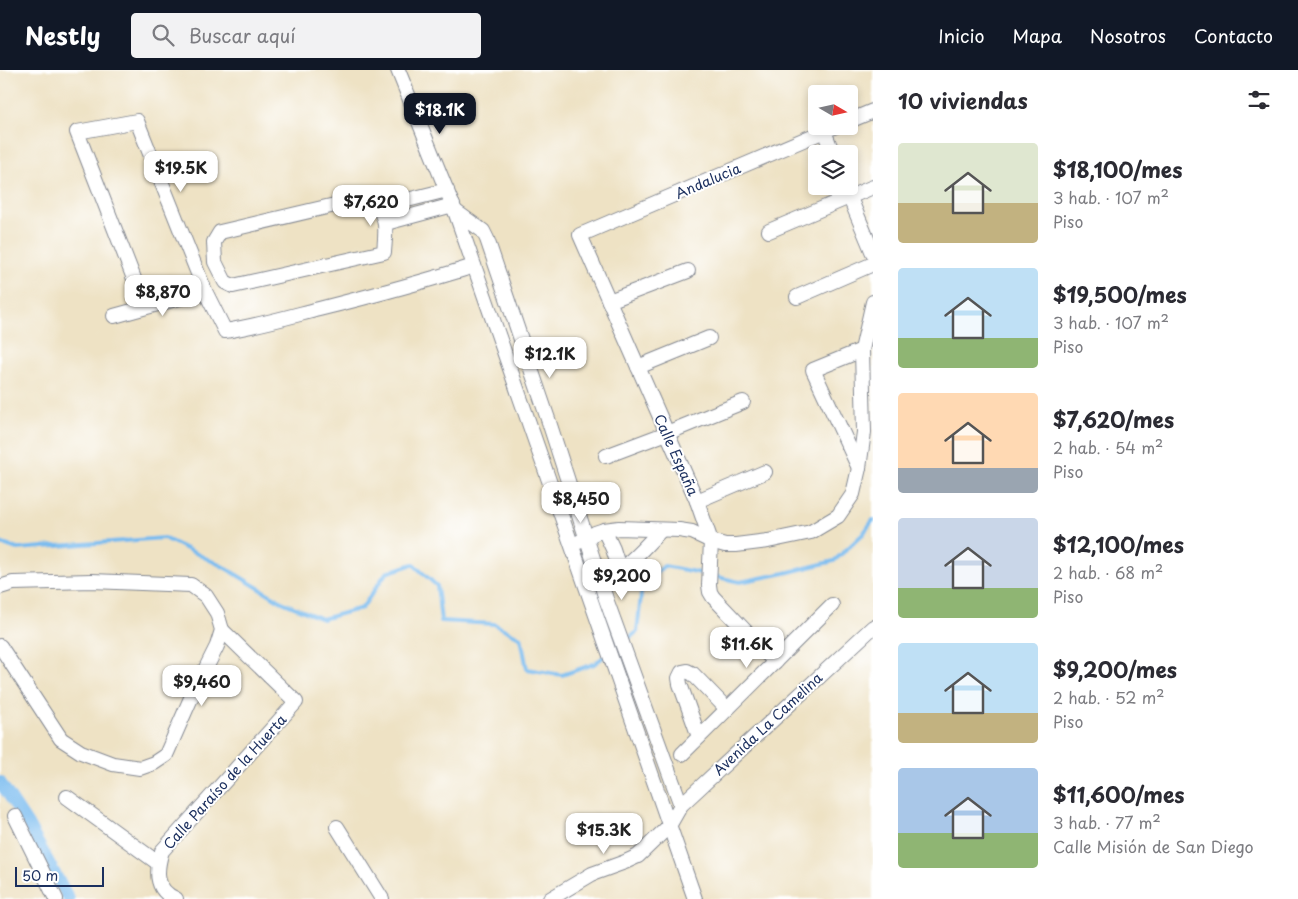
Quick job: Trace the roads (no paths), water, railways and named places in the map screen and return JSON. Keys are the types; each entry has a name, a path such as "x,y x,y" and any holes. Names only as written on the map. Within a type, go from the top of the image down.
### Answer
{"street":[{"path":"398,70 454,208 695,899"},
{"path":"858,117 873,110"},
{"path":"145,307 77,132 137,120 205,291 225,331 275,321 409,286 474,266"},
{"name":"Andalucia","path":"580,235 816,135"},
{"path":"858,190 873,187"},
{"path":"379,207 447,190"},
{"path":"769,231 841,195"},
{"path":"848,195 873,253"},
{"path":"369,197 379,207 386,223 384,252 233,286 225,282 214,262 214,242 220,232 369,197"},
{"path":"386,223 454,208"},
{"path":"454,208 483,231 488,238 618,632 681,805"},
{"path":"467,245 472,234 481,234 488,238"},
{"name":"Calle España","path":"580,235 697,501 711,541 710,592 713,598 774,662"},
{"path":"796,297 873,264"},
{"path":"609,301 688,271"},
{"path":"114,316 205,291"},
{"path":"573,547 586,537 604,530 619,528 679,530 692,532 725,545 736,545 768,541 811,532 838,516 853,494 859,468 864,432 862,350 873,302"},
{"path":"638,368 709,338"},
{"path":"859,468 813,370 862,350"},
{"path":"606,456 742,402"},
{"path":"697,501 764,472"},
{"path":"604,530 620,571"},
{"path":"585,581 600,579 620,571 662,530"},
{"path":"0,586 13,583 92,581 191,586 206,596 217,612 222,630 217,646 191,698 166,755 154,763 140,768 113,764 81,752 61,739 0,646"},
{"path":"682,754 832,605"},
{"name":"Avenida La Camelina","path":"669,826 681,805 873,627"},
{"name":"Calle Paraíso de la Huerta","path":"176,899 168,896 161,887 158,876 158,863 162,851 296,702 222,630"},
{"path":"699,737 680,684 679,678 682,672 687,671 693,674 727,709"},
{"path":"68,797 158,863"},
{"path":"15,816 56,899"},
{"path":"550,899 592,874 638,856 669,826"},
{"path":"337,827 382,899"}],"waterway":[{"path":"713,576 740,582 834,561 863,534 873,520"},
{"path":"0,543 17,549 164,538 222,566 282,602 322,619 362,608 386,573 413,564 437,586 441,621 494,624 521,638 527,669 562,675 594,664 606,655"},
{"path":"612,651 637,632 642,586 664,566 706,574"},
{"path":"0,782 27,823 69,899"}]}
